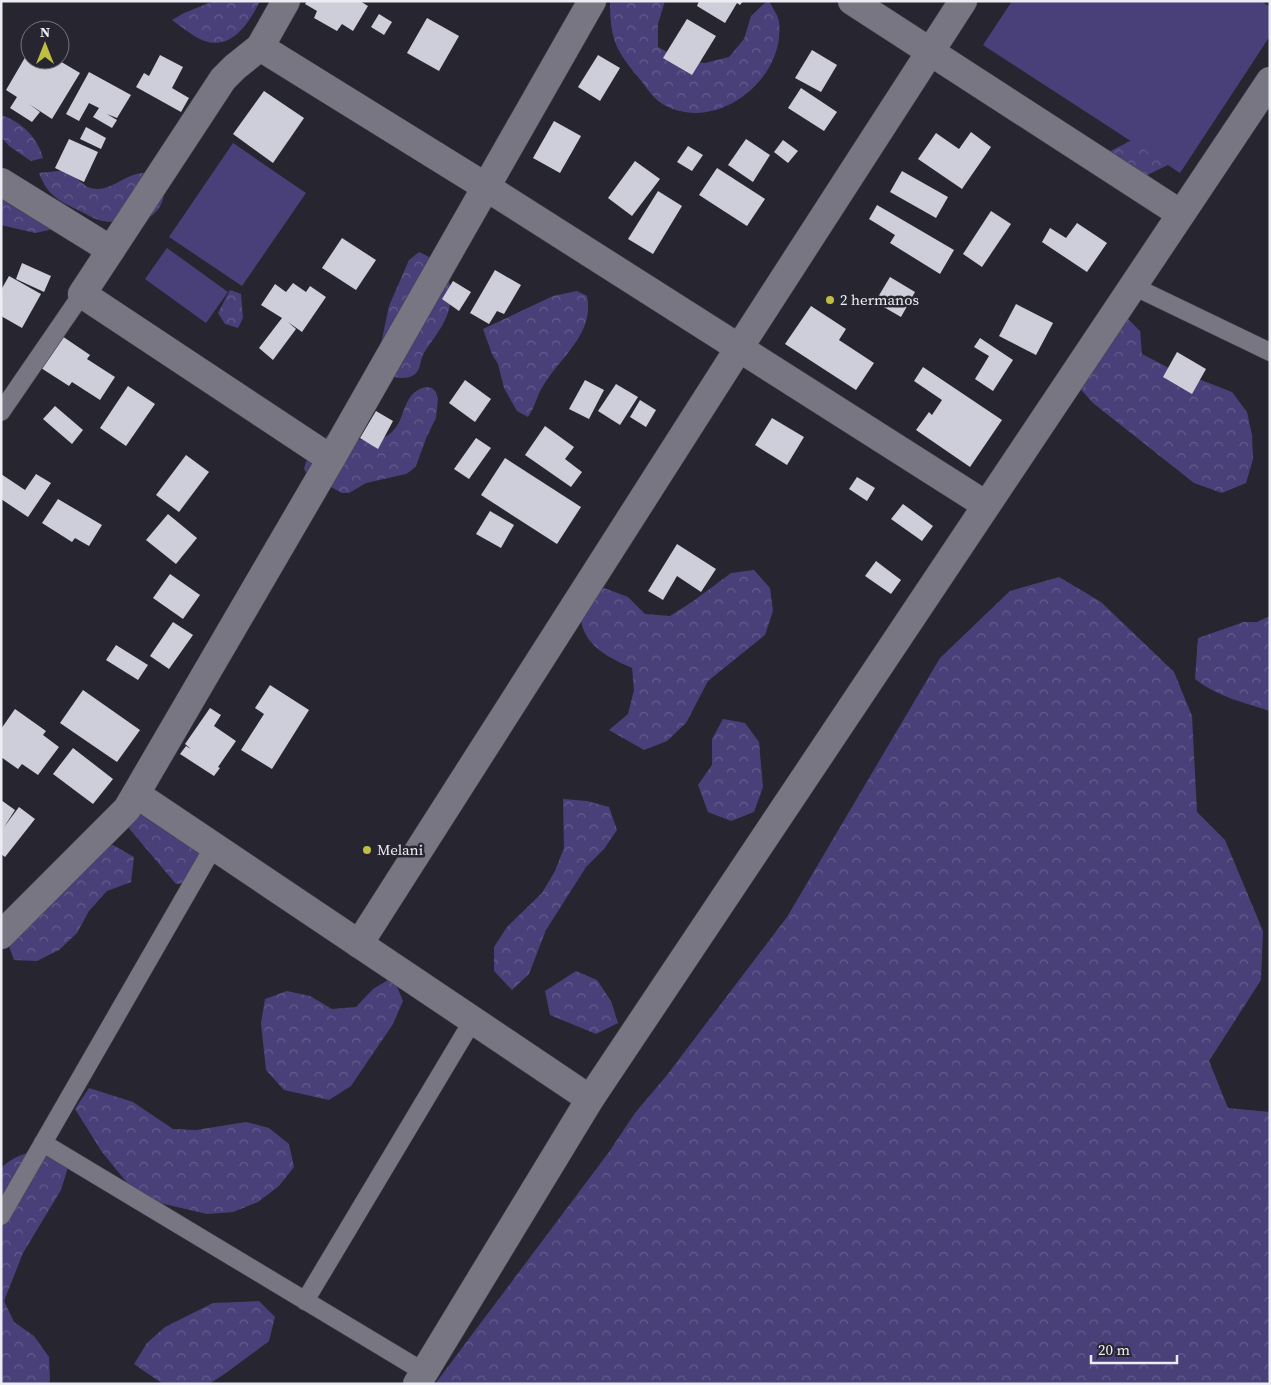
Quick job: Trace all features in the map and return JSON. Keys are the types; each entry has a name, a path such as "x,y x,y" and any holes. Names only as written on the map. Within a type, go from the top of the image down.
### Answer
{"street":[{"path":"286,1 260,47 235,67 223,80 82,294 332,459"},
{"path":"1,935 128,809 332,459 592,1"},
{"path":"852,1 1181,214"},
{"path":"359,944 963,1"},
{"path":"260,47 486,187 986,505"},
{"path":"421,1378 590,1099 1270,81"},
{"path":"1,182 111,250"},
{"path":"136,794 590,1099"}],"lane":[{"path":"1133,286 1270,352"},
{"path":"1,412 82,294"},
{"path":"1,1216 214,846"},
{"path":"305,1301 473,1020"},
{"path":"43,1143 305,1301 421,1378"}],"green space":[{"path":"214,1 260,1 238,33 222,42 212,43 202,40 172,20 184,13"},
{"path":"610,1 665,1 658,24 658,47 682,60 705,63 729,57 744,39 751,16 769,1 779,22 778,44 771,64 758,82 742,97 723,107 702,113 681,111 661,103 624,59 613,34"},
{"path":"1012,1 1261,1 1270,7 1270,36 1180,173 983,45"},
{"path":"1,115 16,122 28,131 37,143 43,158 31,161 9,146 1,137"},
{"path":"1136,138 1174,162 1127,185 1085,164"},
{"path":"233,143 306,193 242,286 169,237"},
{"path":"68,170 86,186 96,189 113,185 136,174 145,173 153,175 160,180 163,187 162,202 153,215 145,219 120,222 98,220 67,205 56,197 46,188 39,173"},
{"path":"1,172 63,227 35,233 1,225"},
{"path":"167,248 228,292 206,323 145,279"},
{"path":"419,252 430,258 445,273 451,292 448,313 441,328 422,356 419,369 415,374 398,378 375,372 389,306 409,260"},
{"path":"230,290 241,294 243,318 238,328 225,324 218,313"},
{"path":"577,291 587,296 588,310 586,322 581,334 543,386 528,417 517,411 504,388 498,364 492,354 483,329 553,296"},
{"path":"1100,311 1123,314 1140,331 1142,354 1167,367 1232,392 1247,412 1252,435 1253,459 1246,483 1222,493 1194,483 1093,403 1075,383"},
{"path":"426,387 432,388 436,392 438,399 436,418 416,466 412,470 406,474 366,483 349,493 342,493 307,474 304,469 311,453 331,433 362,440 379,439 386,436 397,426 412,395"},
{"path":"754,570 770,588 773,611 765,635 708,681 686,723 667,741 644,750 609,730 628,714 634,690 632,668 607,656 588,637 583,629 581,620 583,596 604,588 628,597 645,614 670,616 731,573"},
{"path":"1059,577 1101,602 1174,672 1192,716 1197,812 1225,840 1263,931 1261,980 1209,1061 1228,1108 1270,1112 1270,1384 435,1384 609,1152 635,1113 667,1075 787,917 940,658 1010,591"},
{"path":"1270,616 1270,711 1221,694 1195,679 1198,638 1244,622 1257,622"},
{"path":"723,719 745,723 759,742 763,787 754,812 731,821 708,812 698,785 712,765 712,739"},
{"path":"563,799 587,801 609,807 617,830 604,849 586,867 546,930 529,974 512,990 494,971 494,947 507,927 542,893 555,871 564,848"},
{"path":"152,808 206,859 199,882 176,884 116,813"},
{"path":"90,845 113,845 134,857 131,882 107,891 89,911 77,933 59,950 37,961 14,960 6,938"},
{"path":"576,971 597,980 611,1001 618,1023 596,1034 550,1015 545,991"},
{"path":"393,977 403,1001 393,1024 351,1086 329,1100 284,1090 266,1070 261,1023 265,999 287,991 310,996 332,1009 356,1007 373,989"},
{"path":"89,1088 133,1102 173,1129 196,1130 246,1122 269,1128 289,1144 294,1167 279,1186 258,1202 233,1212 207,1214 164,1204 137,1195 102,1152 75,1109"},
{"path":"51,1149 68,1167 61,1190 23,1253 4,1301 14,1322 34,1336 49,1357 50,1380 49,1384 1,1384 1,1168 18,1156"},
{"path":"259,1301 275,1317 269,1341 209,1384 163,1384 134,1364 147,1343 165,1327 213,1303"}],"building":[{"path":"307,1 360,1 368,6 353,31 342,24 337,31 314,18 317,11 305,4"},
{"path":"699,1 743,1 740,5 737,3 725,23 697,6"},
{"path":"379,14 392,22 384,35 371,27"},
{"path":"427,18 459,36 439,71 407,53"},
{"path":"687,19 716,36 692,75 663,58"},
{"path":"812,50 837,65 821,92 795,78"},
{"path":"160,55 183,67 172,88 189,98 181,112 136,87 144,73 149,76"},
{"path":"598,55 620,68 600,101 578,87"},
{"path":"20,66 20,70 70,70 70,67 80,73 52,119 29,104 40,112 32,122 10,108 17,97 6,90"},
{"path":"89,72 131,95 117,118 107,114 117,120 112,128 93,117 99,108 89,103 79,121 66,114"},
{"path":"801,88 837,112 824,131 788,108"},
{"path":"264,91 304,118 273,163 233,134"},
{"path":"554,121 581,136 560,173 533,158"},
{"path":"86,127 106,138 101,149 80,139"},
{"path":"971,132 991,147 962,189 918,159 936,133 959,149"},
{"path":"69,139 98,152 84,182 55,168"},
{"path":"746,139 770,155 753,182 728,165"},
{"path":"783,140 798,151 788,163 774,152"},
{"path":"688,146 703,155 692,171 677,162"},
{"path":"635,161 660,179 632,216 608,198"},
{"path":"717,168 765,199 747,226 699,195"},
{"path":"902,171 948,197 936,218 890,192"},
{"path":"658,191 682,206 653,254 628,239"},
{"path":"877,205 954,250 940,274 890,243 895,235 869,219"},
{"path":"991,211 1011,224 982,267 963,254"},
{"path":"1077,223 1107,243 1087,272 1042,242 1050,228 1066,238"},
{"path":"342,238 376,260 356,290 322,268"},
{"path":"22,263 51,276 44,292 16,279"},
{"path":"495,270 521,285 504,314 497,311 489,324 470,313"},
{"path":"9,276 41,294 22,328 1,316 1,290"},
{"path":"890,277 915,292 901,317 875,302"},
{"path":"453,281 471,292 459,311 442,299"},
{"path":"293,283 306,292 310,286 326,297 302,332 288,322 296,329 273,360 259,348 282,318 261,305 275,284 286,292"},
{"path":"1016,304 1053,323 1036,355 999,336"},
{"path":"811,306 846,329 839,340 874,363 856,390 785,344"},
{"path":"62,336 90,355 87,359 115,377 100,400 72,382 69,386 41,368"},
{"path":"980,338 1013,360 993,391 975,379 989,356 974,347"},
{"path":"1177,352 1206,369 1192,394 1163,377"},
{"path":"923,367 1002,420 970,467 916,430 929,412 932,415 942,400 914,381"},
{"path":"465,380 491,399 475,422 449,403"},
{"path":"585,380 604,390 589,419 569,409"},
{"path":"616,384 638,397 620,425 598,411"},
{"path":"128,386 155,404 126,446 100,428"},
{"path":"640,400 656,410 646,427 630,417"},
{"path":"55,406 83,430 72,444 43,419"},
{"path":"376,411 393,421 378,449 360,438"},
{"path":"772,418 804,437 787,465 755,445"},
{"path":"545,426 574,447 565,459 582,472 571,487 525,455"},
{"path":"476,438 491,448 469,479 454,469"},
{"path":"186,455 209,472 179,512 156,495"},
{"path":"505,458 581,507 557,544 481,495"},
{"path":"1,474 25,490 36,474 51,483 28,517 1,499"},
{"path":"857,477 875,488 867,501 849,489"},
{"path":"58,499 102,525 89,546 75,538 72,542 42,523"},
{"path":"903,504 933,526 922,541 891,519"},
{"path":"490,511 514,525 501,548 476,534"},
{"path":"168,514 197,538 176,564 146,540"},
{"path":"677,544 716,569 701,592 677,576 663,600 648,591"},
{"path":"876,561 901,580 891,594 865,576"},
{"path":"170,574 200,595 183,619 153,598"},
{"path":"173,622 193,635 169,669 150,656"},
{"path":"116,645 148,665 138,680 106,660"},
{"path":"270,685 309,710 272,769 241,750 264,714 255,708"},
{"path":"83,690 140,730 117,762 60,723"},
{"path":"210,708 221,715 214,726 236,741 214,776 180,754 186,746 191,749 185,744"},
{"path":"15,709 46,731 43,735 59,747 38,775 22,764 18,769 1,757 1,729"},
{"path":"73,748 113,779 93,804 53,774"},
{"path":"1,800 15,810 4,827 19,807 35,819 5,857 1,854"}],"place":[{"name":"2 hermanos","path":"830,300"},
{"name":"Melani","path":"367,850"}]}
